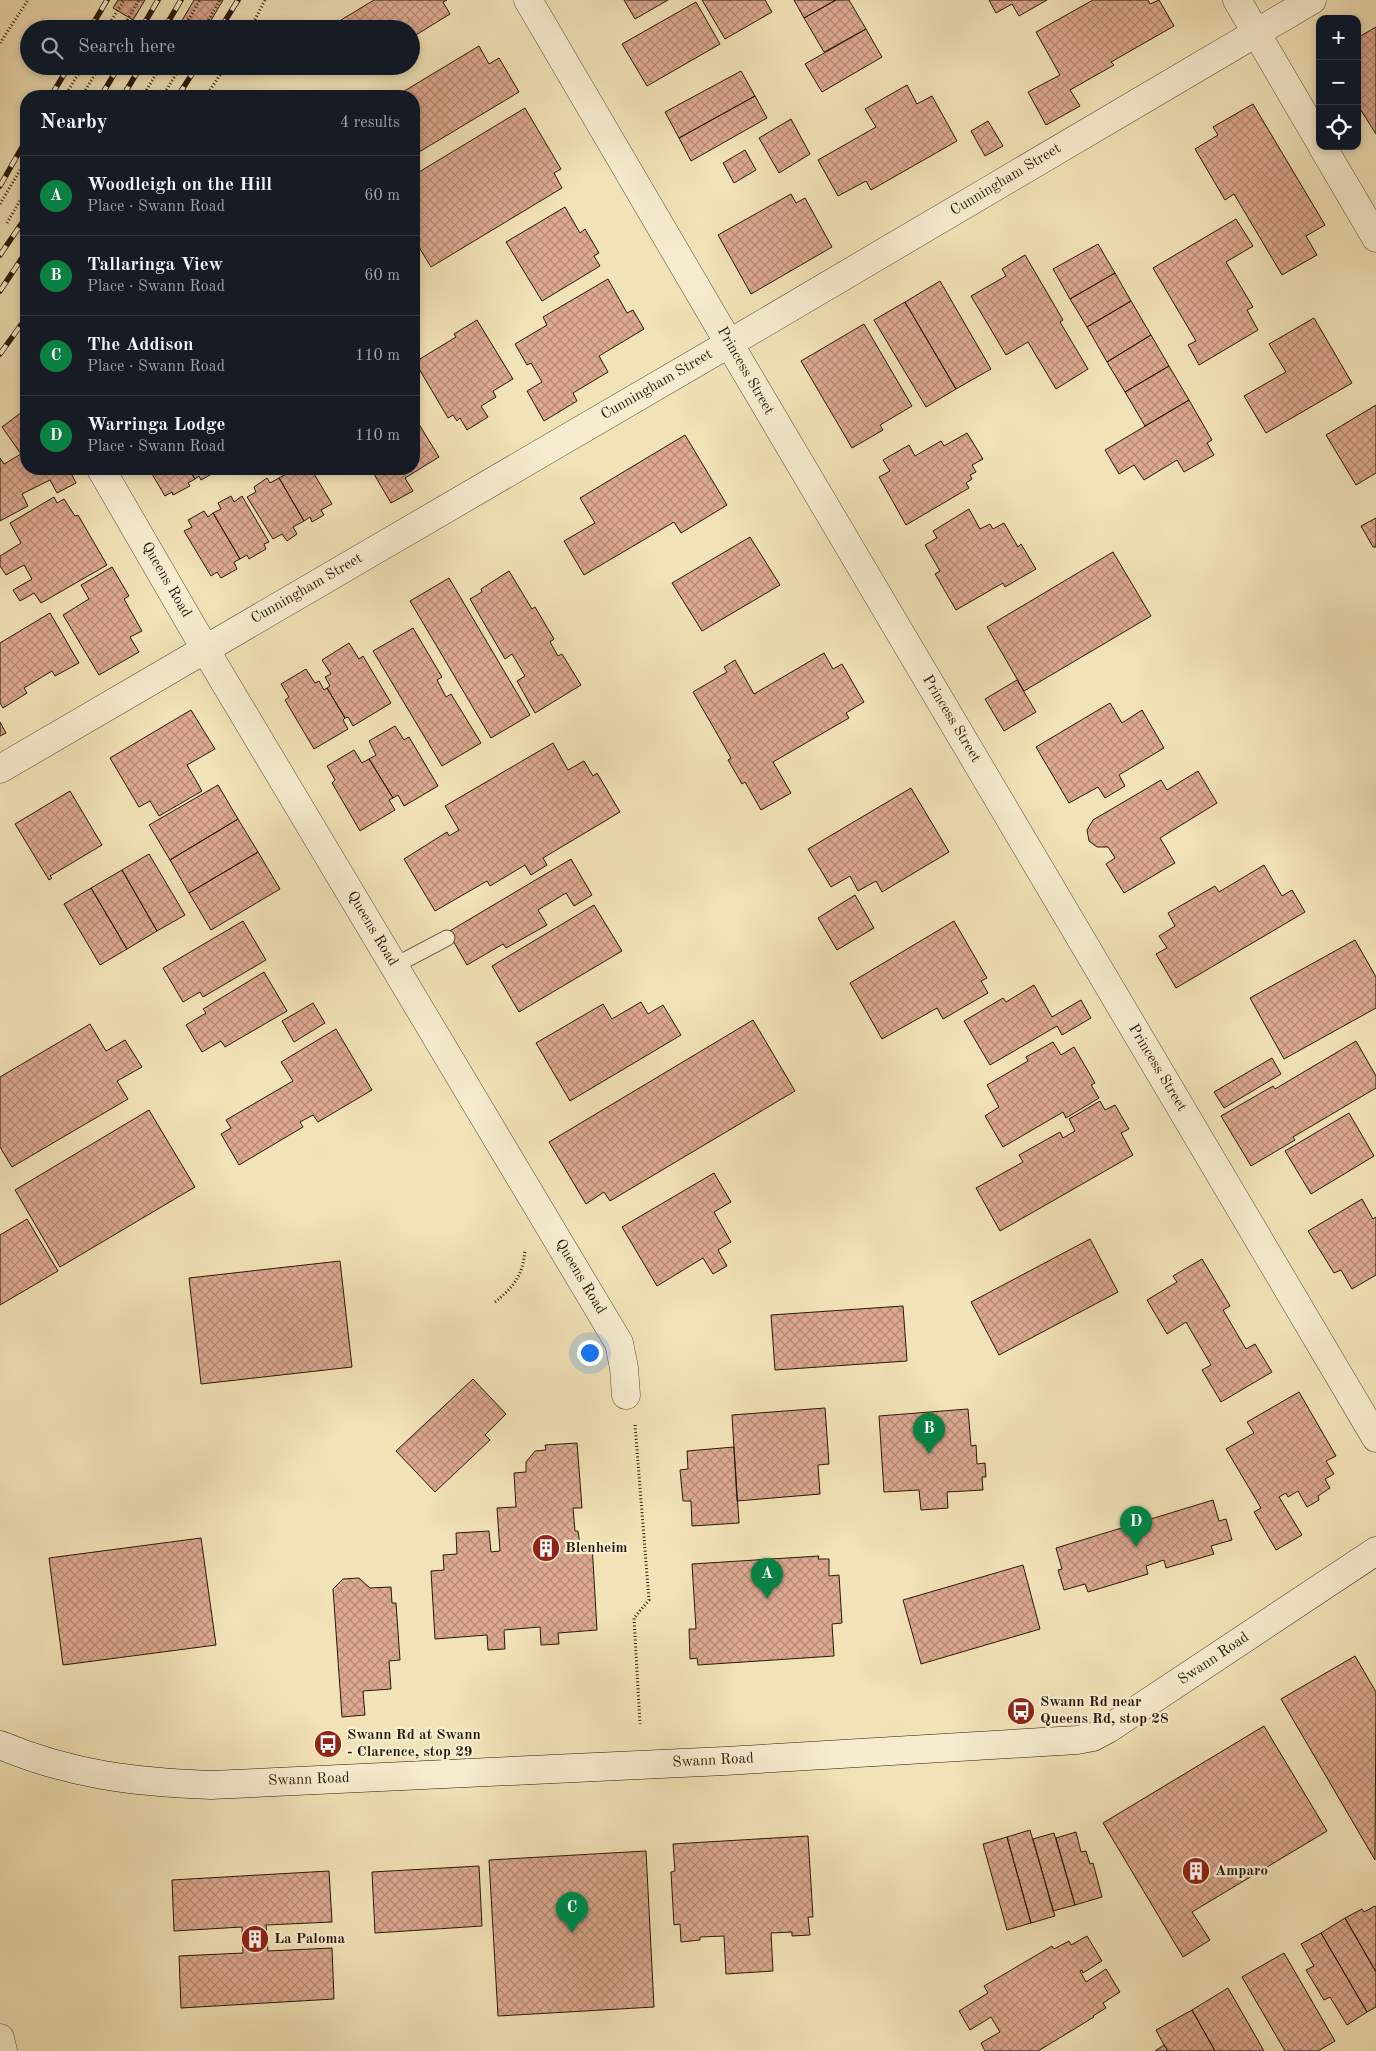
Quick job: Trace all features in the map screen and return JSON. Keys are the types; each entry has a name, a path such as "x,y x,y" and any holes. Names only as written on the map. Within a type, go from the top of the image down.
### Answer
{"street":[{"name":"Princess Street","path":"528,0 1376,1438"},
{"path":"1237,0 1316,135"},
{"name":"Cunningham Street","path":"0,769 730,343 1312,0"},
{"path":"1324,150 1376,238"},
{"name":"Queens Road","path":"104,475 205,648 619,1343 626,1394"},
{"name":"Swann Road","path":"0,1746 32,1759 115,1778 158,1783 211,1785 725,1761 1077,1740 1093,1736 1108,1729 1376,1551"},
{"path":"0,2038 3,2051"}],"lane":[{"path":"394,966 447,938"}],"path":[{"path":"0,43 28,0"},
{"path":"112,20 124,0"},
{"path":"127,20 139,0"},
{"path":"188,20 200,0"},
{"path":"208,20 220,0"},
{"path":"255,20 265,0"},
{"path":"68,90 77,75"},
{"path":"86,90 95,75"},
{"path":"147,90 156,75"},
{"path":"167,90 176,75"},
{"path":"210,90 220,75"},
{"path":"0,204 20,170"},
{"path":"7,223 20,200"},
{"path":"495,1302 509,1291 524,1266 525,1247"},
{"path":"637,1430 649,1600 634,1618 640,1724"}],"building":[{"path":"118,0 145,0 133,20 113,8"},
{"path":"194,0 223,0 211,20 182,20"},
{"path":"374,0 447,0 443,2 450,14 420,32 420,20 341,20"},
{"path":"624,0 668,0 635,19"},
{"path":"702,0 765,0 772,12 725,39"},
{"path":"794,0 836,0 804,18"},
{"path":"836,0 849,0 866,29 824,52 804,18"},
{"path":"989,0 1047,0 1019,16 1012,4 996,13"},
{"path":"1093,0 1148,0 1150,4 1159,0 1174,26 1111,62 1114,65 1070,90 1080,106 1046,125 1028,92 1060,75 1036,32"},
{"path":"696,2 720,44 647,86 622,44"},
{"path":"1376,27 1376,134 1361,110 1361,36"},
{"path":"866,29 882,57 822,92 805,64"},
{"path":"479,46 489,64 499,58 519,92 420,151 420,90 406,90"},
{"path":"741,71 755,96 679,138 665,112"},
{"path":"907,85 917,104 932,96 957,141 871,190 866,181 838,196 818,160 876,127 865,109"},
{"path":"755,96 767,118 691,161 679,138"},
{"path":"1253,104 1325,225 1306,236 1317,255 1282,275 1234,194 1225,200 1195,149 1218,135 1213,127"},
{"path":"525,108 561,169 554,173 562,188 431,267 420,249 420,171"},
{"path":"791,119 810,154 779,173 759,138"},
{"path":"988,121 1003,146 985,156 971,131"},
{"path":"745,150 756,170 734,183 723,163"},
{"path":"791,194 796,203 805,198 832,247 751,294 718,235"},
{"path":"565,207 580,233 585,229 599,253 594,256 600,266 542,301 506,242"},
{"path":"1236,219 1253,246 1226,262 1253,307 1247,310 1258,330 1199,365 1188,345 1196,341 1153,268"},
{"path":"1098,244 1115,273 1070,299 1053,269"},
{"path":"1025,255 1063,320 1060,322 1088,369 1056,389 1028,342 1006,355 971,296 1006,276 1002,269"},
{"path":"1115,273 1131,301 1087,327 1070,299"},
{"path":"608,279 627,313 633,310 644,329 599,356 608,372 573,393 577,401 544,421 527,391 542,382 531,363 527,365 515,344 547,325 543,317"},
{"path":"940,281 991,369 956,389 905,302"},
{"path":"1131,301 1151,335 1107,362 1087,327"},
{"path":"905,302 956,389 926,407 874,320"},
{"path":"1314,318 1352,383 1266,433 1244,396 1286,372 1269,344"},
{"path":"477,320 513,379 493,391 496,397 481,406 488,417 467,430 460,418 457,421 453,415 448,418 420,370 420,359 456,337 454,334"},
{"path":"864,324 912,406 880,425 883,430 852,448 801,361"},
{"path":"1151,335 1169,366 1125,392 1107,362"},
{"path":"1169,366 1189,400 1145,426 1125,392"},
{"path":"1189,400 1212,440 1207,443 1214,455 1184,472 1177,460 1144,480 1134,465 1119,474 1105,450"},
{"path":"1376,405 1376,473 1356,485 1326,435"},
{"path":"20,414 20,453 2,427"},
{"path":"420,426 439,457 420,469"},
{"path":"967,433 983,459 972,465 976,472 970,475 972,479 966,483 969,488 906,525 879,477 890,471 883,460 909,445 915,456 941,441 944,446"},
{"path":"685,435 727,505 681,533 674,522 584,575 564,541 595,523 580,498"},
{"path":"20,455 20,475 72,475 76,483 57,493 50,480 22,494 28,506 0,521 0,458 4,464"},
{"path":"153,475 193,475 195,479 188,483 190,486 173,495 172,492 165,496"},
{"path":"193,475 210,475 201,480 199,476 195,479"},
{"path":"284,475 315,475 332,504 321,510 324,515 312,522 310,517 304,521 279,478"},
{"path":"375,475 410,475 405,478 413,491 391,503"},
{"path":"267,478 270,483 279,478 304,521 293,527 297,534 287,541 282,534 273,539 247,497 256,492 254,487"},
{"path":"231,496 234,502 242,496 269,542 264,544 266,549 249,559 247,555 240,559 213,513 221,509 218,503"},
{"path":"54,497 57,503 64,499 75,516 78,515 107,565 41,603 34,593 20,601 13,590 32,579 24,565 6,575 0,566 0,556 21,543 10,523"},
{"path":"969,509 980,529 990,524 993,529 1004,523 1018,547 1021,544 1036,569 1005,587 1003,583 956,610 935,574 940,571 925,545 937,538 933,531"},
{"path":"204,511 208,517 213,513 240,559 234,562 237,569 221,578 217,572 211,576 184,531 192,527 188,520"},
{"path":"1376,518 1376,547 1373,547 1361,526"},
{"path":"750,537 780,585 702,631 672,583"},
{"path":"1113,552 1151,616 1024,691 987,627"},
{"path":"112,567 129,596 124,599 142,631 130,637 139,652 99,675 63,615 89,599 81,585"},
{"path":"509,571 532,609 535,607 554,639 550,642 558,656 562,654 581,685 535,713 517,681 525,676 512,654 505,659 470,599 482,592 481,589"},
{"path":"449,578 530,715 491,738 410,601"},
{"path":"50,613 79,663 55,676 52,671 24,688 27,693 3,708 0,703 0,643"},
{"path":"413,628 442,677 437,680 446,697 451,694 481,743 442,766 373,651"},
{"path":"349,643 359,659 363,656 391,703 353,726 348,717 345,718 327,688 330,686 325,677 331,674 322,660"},
{"path":"824,653 833,669 842,664 864,702 846,713 849,718 773,762 791,793 761,810 745,782 742,784 728,760 731,758 693,692 727,672 724,667 735,660 754,694"},
{"path":"306,669 315,683 319,681 324,690 327,688 345,718 343,720 348,729 314,749 285,700 289,697 281,684"},
{"path":"1017,680 1036,712 1004,731 985,699"},
{"path":"1110,703 1122,723 1142,710 1164,748 1119,775 1125,786 1105,798 1098,787 1069,803 1036,747"},
{"path":"191,710 215,749 187,765 202,791 159,816 150,801 139,807 110,758"},
{"path":"0,722 6,733 0,736"},
{"path":"395,726 404,740 409,737 438,786 404,806 398,795 393,798 369,759 376,755 369,741"},
{"path":"553,743 568,770 584,761 593,776 597,773 620,812 543,858 547,865 531,875 525,865 490,886 487,881 435,911 404,859 447,832 449,836 459,830 445,806"},
{"path":"354,750 362,763 369,759 393,798 389,800 395,810 360,831 332,783 335,780 327,766"},
{"path":"1198,771 1217,803 1160,838 1175,863 1124,893 1106,864 1115,858 1108,847 1097,847 1089,841 1087,830 1093,820 1161,780 1167,790"},
{"path":"218,785 238,819 170,860 149,825"},
{"path":"911,788 949,852 882,892 876,881 858,891 850,876 831,887 808,849"},
{"path":"70,791 102,845 50,876 52,878 49,880 15,824"},
{"path":"238,819 258,852 189,893 170,860"},
{"path":"258,852 280,889 211,930 189,893"},
{"path":"149,854 185,915 157,931 122,870"},
{"path":"571,859 592,895 574,906 566,893 538,910 547,925 506,948 503,944 467,965 448,932"},
{"path":"1264,865 1282,896 1292,890 1305,912 1176,988 1156,954 1167,948 1159,936 1175,926 1168,913 1215,886 1219,892"},
{"path":"122,870 157,931 127,949 91,888"},
{"path":"91,888 127,949 100,965 64,904"},
{"path":"855,895 874,928 837,950 818,918"},
{"path":"594,905 622,951 519,1012 492,966"},
{"path":"243,921 266,960 203,997 200,992 183,1002 163,968"},
{"path":"954,921 987,978 981,981 988,993 943,1019 937,1008 882,1039 850,983"},
{"path":"1355,940 1376,977 1376,1008 1284,1059 1250,998"},
{"path":"264,972 287,1011 225,1047 221,1041 202,1052 186,1025 206,1013 203,1009"},
{"path":"1034,985 1052,1017 1081,1000 1091,1018 1062,1035 1057,1026 990,1065 964,1021 1003,998 1006,1002"},
{"path":"641,1002 648,1014 663,1005 681,1035 570,1101 536,1043 603,1004 612,1019"},
{"path":"313,1003 325,1023 294,1042 282,1021"},
{"path":"753,1020 795,1091 610,1201 604,1192 586,1204 549,1142"},
{"path":"90,1024 106,1051 125,1040 142,1067 117,1081 128,1099 12,1167 0,1147 0,1077"},
{"path":"336,1029 372,1090 318,1122 313,1115 300,1122 303,1127 239,1165 221,1134 231,1128 226,1120 293,1081 281,1062"},
{"path":"1356,1041 1376,1076 1376,1088 1293,1137 1295,1140 1251,1166 1221,1116 1273,1086 1275,1089"},
{"path":"1053,1042 1061,1055 1074,1047 1095,1083 1091,1085 1099,1098 1066,1118 1063,1112 1003,1147 985,1116 999,1107 987,1085 1028,1061 1026,1057"},
{"path":"1272,1058 1281,1074 1224,1108 1214,1092"},
{"path":"1100,1101 1105,1110 1115,1105 1129,1129 1121,1133 1133,1155 1000,1231 976,1188 1023,1162 1019,1155 1060,1132 1063,1138 1075,1131 1069,1119"},
{"path":"149,1110 195,1187 60,1267 15,1190"},
{"path":"1349,1113 1374,1156 1311,1194 1285,1151"},
{"path":"714,1173 731,1202 714,1212 731,1242 718,1250 727,1266 713,1274 703,1258 657,1286 622,1227"},
{"path":"1362,1199 1373,1219 1376,1217 1376,1275 1352,1289 1341,1270 1334,1273 1308,1231"},
{"path":"27,1219 58,1271 0,1305 0,1235"},
{"path":"1090,1239 1118,1292 999,1355 971,1302"},
{"path":"1202,1259 1230,1306 1223,1310 1246,1349 1255,1344 1272,1372 1221,1402 1202,1370 1211,1365 1186,1322 1167,1334 1147,1300 1177,1282 1173,1276"},
{"path":"340,1261 352,1367 201,1384 189,1278"},
{"path":"903,1306 907,1361 775,1370 771,1315"},
{"path":"473,1379 506,1414 485,1435 490,1440 435,1492 396,1451"},
{"path":"1299,1392 1336,1456 1326,1461 1334,1474 1325,1479 1330,1488 1318,1496 1319,1500 1307,1507 1298,1491 1288,1497 1286,1493 1279,1497 1302,1535 1276,1550 1254,1512 1261,1508 1226,1449 1254,1433 1247,1422"},
{"path":"825,1408 829,1464 818,1465 820,1494 737,1501 732,1415"},
{"path":"968,1409 971,1446 976,1445 977,1464 985,1463 986,1477 982,1477 983,1490 947,1492 948,1508 921,1510 919,1490 884,1492 879,1416"},
{"name":"Blenheim","path":"577,1443 582,1508 573,1508 575,1531 578,1531 580,1545 592,1544 597,1630 558,1633 559,1644 541,1645 540,1627 504,1630 505,1649 488,1650 487,1635 435,1639 431,1571 444,1570 443,1555 457,1554 456,1533 489,1531 491,1552 500,1551 497,1508 516,1507 514,1473 526,1472 526,1462 535,1451 546,1450 545,1445"},
{"path":"734,1447 739,1523 692,1526 691,1501 683,1501 680,1470 688,1469 687,1451"},
{"path":"1213,1500 1219,1521 1226,1519 1232,1540 1211,1546 1214,1554 1166,1568 1164,1560 1146,1566 1148,1574 1088,1592 1085,1584 1064,1590 1058,1570 1062,1569 1056,1548"},
{"path":"201,1538 216,1645 63,1665 49,1558"},
{"path":"819,1556 818,1559 829,1559 829,1576 839,1575 842,1623 832,1624 834,1656 698,1665 697,1658 690,1659 689,1629 696,1629 692,1564"},
{"path":"1023,1565 1040,1629 921,1664 903,1600"},
{"path":"359,1578 370,1588 391,1587 392,1603 396,1603 400,1660 389,1661 391,1689 363,1691 365,1715 342,1717 333,1589 343,1579"},
{"path":"1355,1656 1376,1692 1375,1860 1281,1699"},
{"name":"Amparo","path":"1264,1726 1327,1831 1192,1912 1210,1940 1183,1957 1103,1823"},
{"path":"1030,1830 1055,1916 1031,1923 1007,1837"},
{"path":"1076,1832 1081,1852 1086,1851 1090,1864 1093,1863 1102,1897 1075,1905 1056,1838"},
{"path":"1054,1833 1075,1905 1053,1911 1033,1839"},
{"path":"808,1836 813,1917 808,1917 810,1935 792,1936 792,1932 771,1933 773,1971 726,1974 724,1936 700,1937 700,1940 681,1942 680,1924 674,1925 671,1872 675,1871 673,1844"},
{"path":"1007,1837 1031,1923 1007,1930 983,1844"},
{"path":"646,1851 654,2007 498,2016 489,1860"},
{"path":"479,1866 482,1926 375,1933 372,1872"},
{"name":"La Paloma","path":"329,1871 332,1922 266,1925 268,1951 332,1948 334,1999 181,2008 179,1956 243,1953 242,1927 174,1931 172,1880"},
{"path":"1375,1906 1376,1972 1345,1918 1362,1909 1364,1912"},
{"path":"1345,1918 1376,1972 1376,2007 1367,2012 1321,1933"},
{"path":"1321,1933 1367,2012 1347,2025 1330,1997 1324,2000 1306,1970 1314,1966 1301,1944"},
{"path":"1087,1936 1102,1961 1083,1973 1082,1970 1080,1971 1086,1982 1106,1969 1120,1992 1103,2003 1106,2008 1038,2051 985,2051 981,2043 1000,2032 991,2017 970,2030 959,2011 988,1993 984,1986 1052,1946 1054,1949 1069,1941 1071,1945"},
{"path":"1284,1953 1335,2041 1318,2051 1285,2051 1242,1977"},
{"path":"1228,1988 1264,2051 1215,2051 1192,2010"},
{"path":"1192,2010 1215,2051 1168,2051 1156,2030"},
{"path":"1164,2045 1168,2051 1155,2051"}],"railway":[{"path":"95,20 107,0"},
{"path":"146,20 158,0"},
{"path":"169,20 181,0"},
{"path":"226,20 238,0"},
{"path":"55,90 64,75"},
{"path":"105,90 114,75"},
{"path":"127,90 136,75"},
{"path":"182,90 191,75"},
{"path":"0,186 20,151"},
{"path":"0,255 20,226"},
{"path":"0,291 20,261"},
{"path":"0,354 20,326"}],"place":[{"name":"Tallaringa View","path":"929,1454"},
{"name":"Warringa Lodge","path":"1136,1547"},
{"name":"Blenheim","path":"546,1548"},
{"name":"Woodleigh on the Hill","path":"767,1599"},
{"name":"Swann Rd near Queens Rd, stop 28","path":"1021,1711"},
{"name":"Swann Rd at Swann - Clarence, stop 29","path":"328,1744"},
{"name":"Amparo","path":"1196,1871"},
{"name":"The Addison","path":"572,1933"},
{"name":"La Paloma","path":"255,1939"}]}
